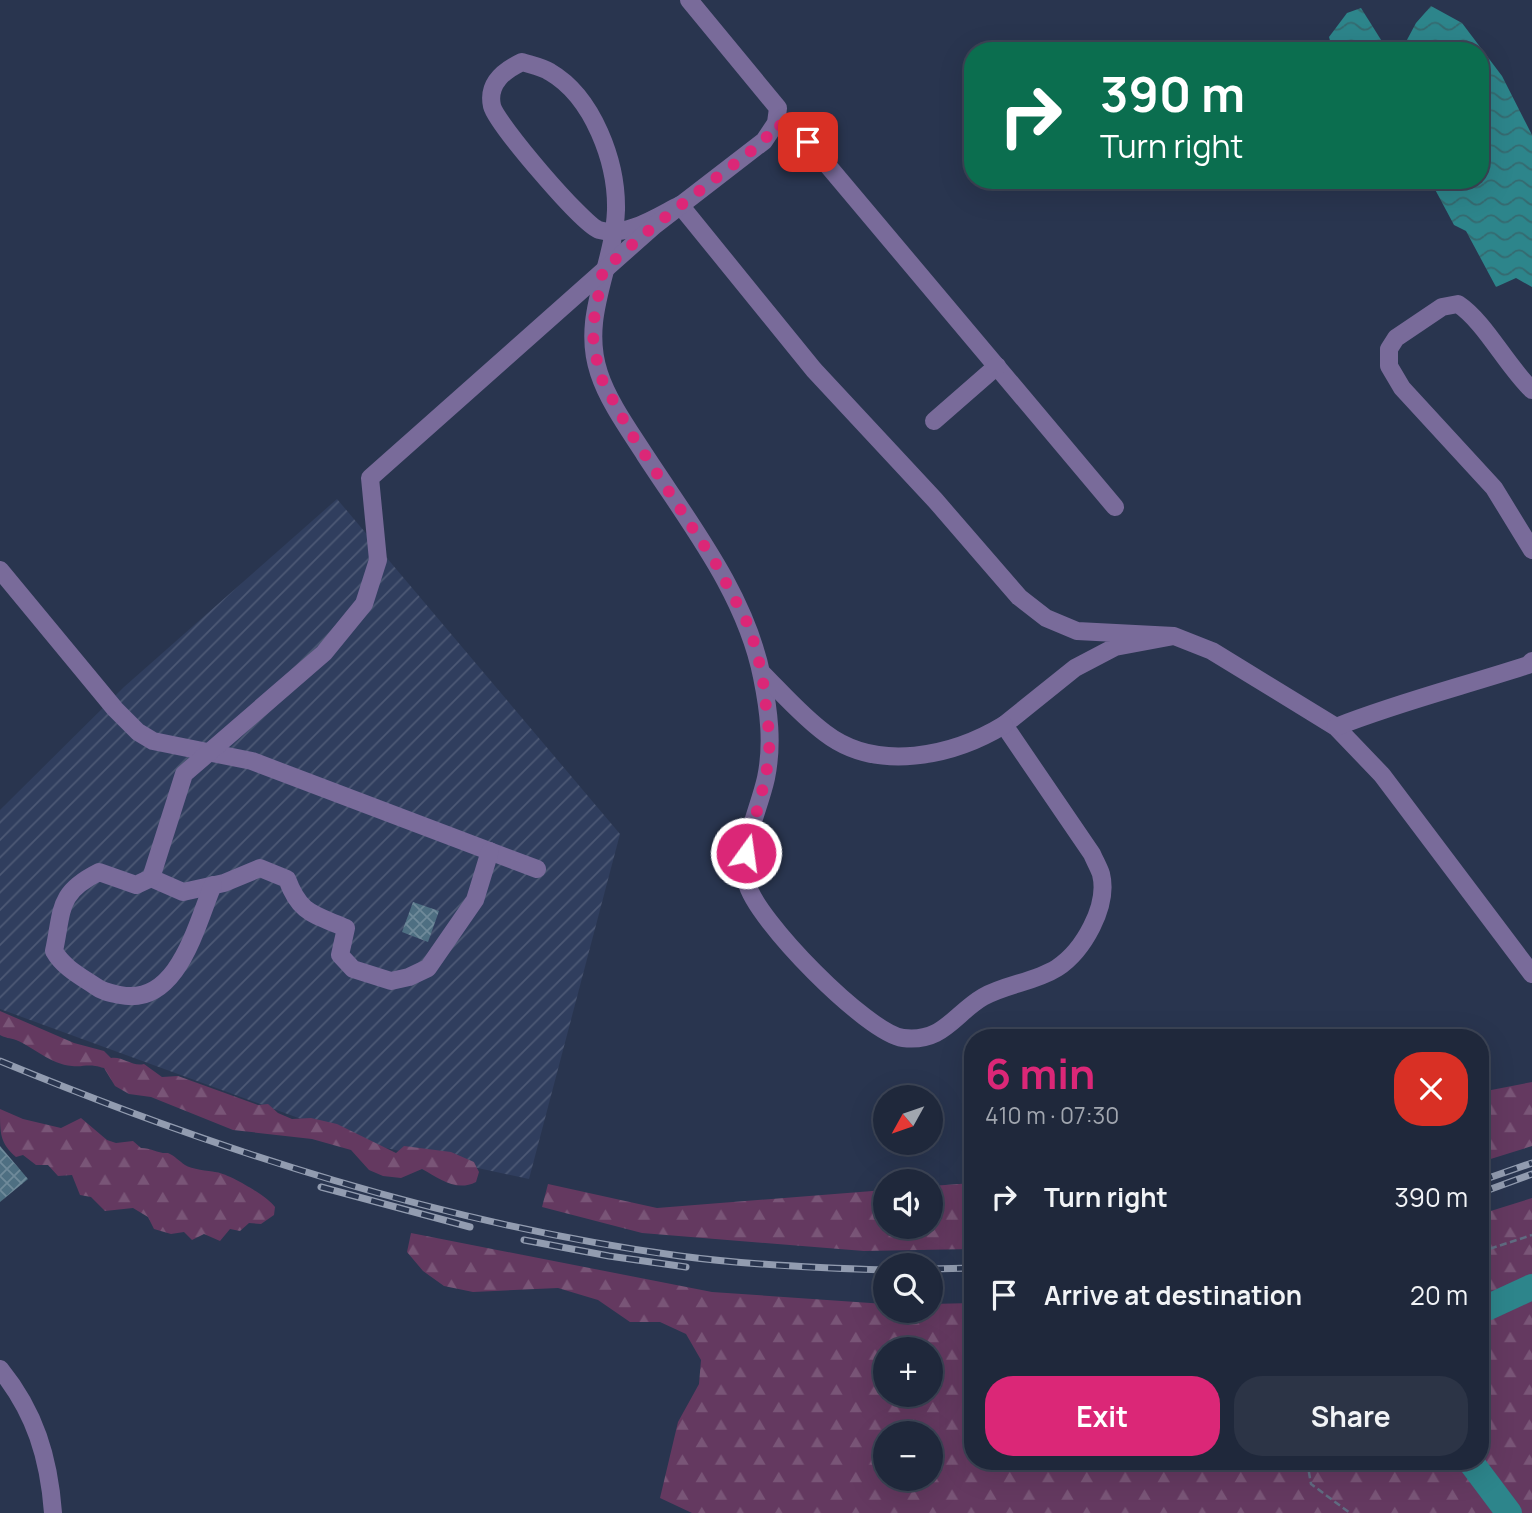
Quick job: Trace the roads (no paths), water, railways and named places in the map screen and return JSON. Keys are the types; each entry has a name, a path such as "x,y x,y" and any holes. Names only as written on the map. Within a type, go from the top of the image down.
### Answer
{"street":[{"path":"689,0 777,115 808,142 1115,507"},
{"path":"680,205 638,227 613,230 599,230 583,218 506,132 492,106 492,88 505,71 522,62 550,72 573,93 596,123 610,164 616,209 613,230 592,330 599,374 630,432 716,564 750,628 762,673 770,741 766,776 746,853 747,884 763,912 858,1014 902,1038 923,1037 946,1030 965,1009 987,994 1058,968 1085,940 1099,906 1102,876 1092,855 1004,725"},
{"path":"213,885 179,966 153,993 127,996 101,991 61,962 54,951 65,901 75,884 99,872 136,885 151,878 184,774 324,653 364,604 377,560 370,478 603,270 680,205 764,141 777,115"},
{"path":"680,205 814,370 935,500 1018,597 1046,618 1077,631 1174,636 1212,651 1336,727 1382,775 1532,974"},
{"path":"1532,390 1511,370 1469,311 1458,304 1442,307 1396,338 1389,349 1389,366 1402,388 1494,488 1532,551"},
{"path":"934,421 998,366"},
{"path":"0,570 115,709 138,732 153,741 253,761 537,869"},
{"path":"762,673 826,734 856,750 884,758 935,751 977,741 1004,725 1075,668 1105,652 1115,647 1174,636"},
{"path":"1336,727 1390,706 1482,680 1528,665 1532,661"},
{"path":"151,878 183,892 213,885 260,868 287,879 295,901 309,912 346,928 340,956 353,968 391,981 409,977 428,968 475,900 490,851"},
{"path":"0,1369 29,1412 50,1474 53,1513"}],"water":[{"path":"1431,6 1462,23 1476,42 1406,42 1416,23"},
{"path":"1361,8 1382,42 1330,42 1329,37 1347,13"},
{"path":"1489,59 1502,76 1532,135 1532,287 1516,278 1496,287 1466,231 1454,225 1435,189 1489,189"}],"waterway":[{"path":"1489,1307 1532,1287"},
{"path":"1477,1470 1509,1513"}],"railway":[{"path":"0,1061 82,1094 249,1154 419,1204 505,1225 680,1256 783,1266 873,1269"},
{"path":"1489,1178 1532,1163"},
{"path":"1489,1190 1532,1174"},
{"path":"321,1187 470,1227"},
{"path":"524,1240 686,1267"},
{"path":"943,1269 964,1268"}]}
